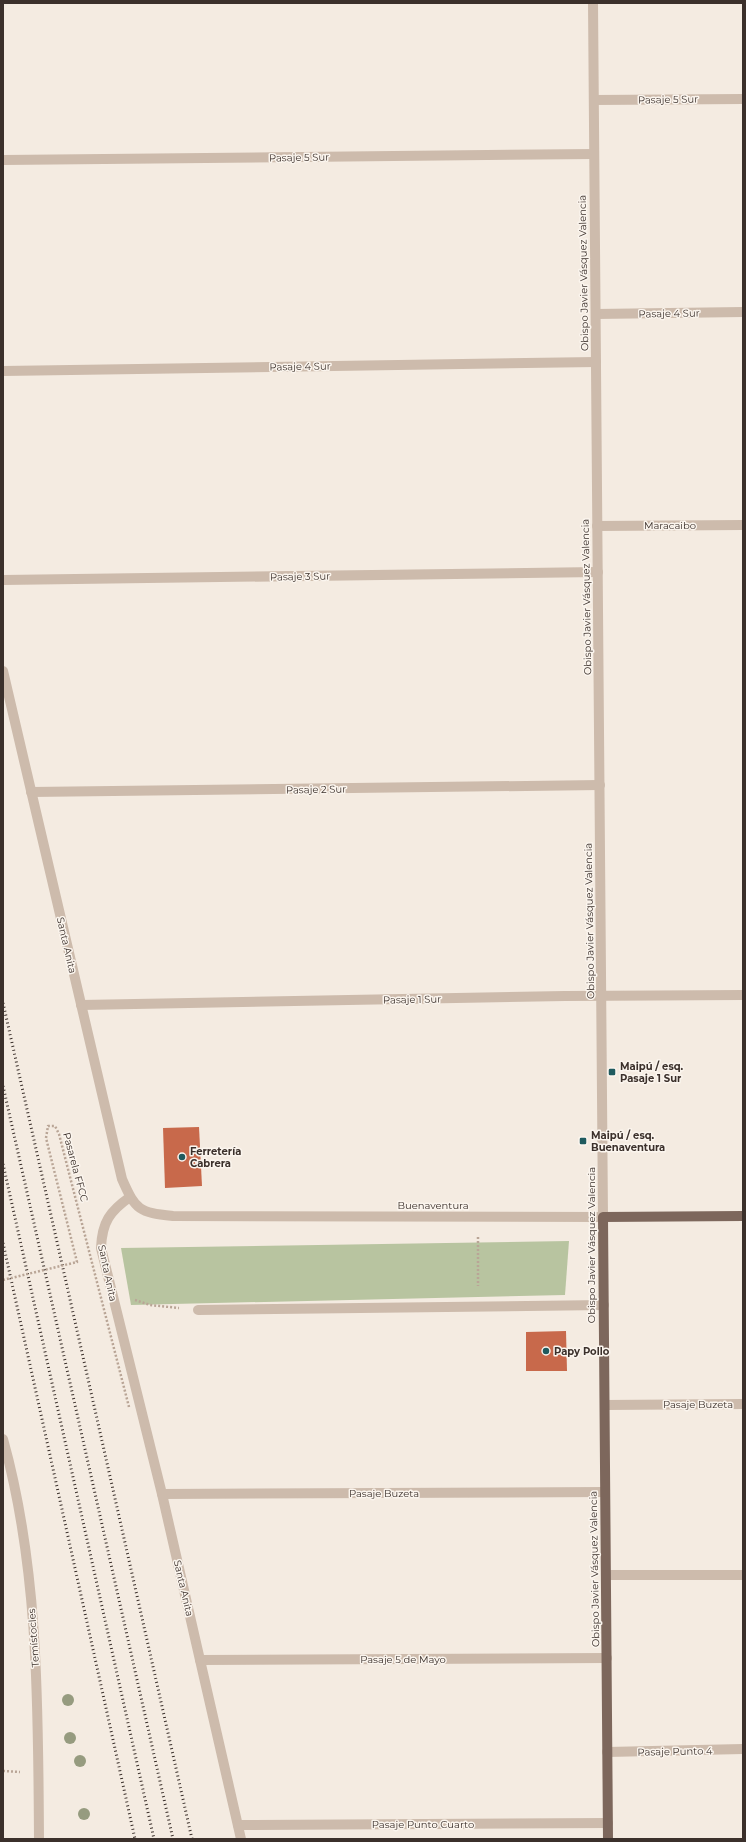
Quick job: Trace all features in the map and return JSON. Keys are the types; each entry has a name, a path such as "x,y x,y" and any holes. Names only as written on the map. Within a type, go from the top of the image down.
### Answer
{"main road":[{"name":"Buenaventura","path":"603,1217 743,1216"},
{"name":"Obispo Javier Vásquez Valencia","path":"603,1217 608,1839"}],"street":[{"name":"Obispo Javier Vásquez Valencia","path":"593,3 603,1217"},
{"name":"Pasaje 5 Sur","path":"594,100 743,99"},
{"name":"Pasaje 5 Sur","path":"3,160 594,154"},
{"name":"Pasaje 4 Sur","path":"596,314 743,312"},
{"name":"Pasaje 4 Sur","path":"3,371 596,362"},
{"name":"Maracaibo","path":"597,526 743,525"},
{"name":"Pasaje 3 Sur","path":"3,580 598,572"},
{"name":"Santa Anita","path":"3,671 122,1179 130,1197 115,1207 109,1216 102,1237 101,1248 162,1494 241,1839"},
{"name":"Pasaje 2 Sur","path":"31,792 600,785"},
{"name":"Pasaje 1 Sur","path":"81,1005 743,994"},
{"name":"Buenaventura","path":"130,1197 139,1207 148,1213 173,1216 603,1217"},
{"path":"198,1310 604,1305"},
{"name":"Pasaje Buzeta","path":"605,1405 743,1404"},
{"name":"Temístocles","path":"3,1439 21,1518 32,1614 36,1673 39,1839"},
{"name":"Pasaje Buzeta","path":"162,1494 605,1492"},
{"path":"606,1575 743,1575"},
{"name":"Pasaje 5 de Mayo","path":"200,1660 607,1658"},
{"name":"Pasaje Punto 4","path":"607,1752 743,1749"},
{"name":"Pasaje Punto Cuarto","path":"238,1825 608,1823"}],"path":[{"name":"Pasarela FFCC","path":"3,1280 77,1262 46,1138 48,1126 55,1126 59,1134 129,1407"},
{"path":"477,1217 478,1307"},
{"path":"112,1292 150,1305 198,1310"}],"green space":[{"path":"569,1241 565,1295 131,1305 121,1248"}],"building":[{"name":"Ferretería Cabrera","path":"199,1127 202,1186 165,1188 163,1128"},
{"name":"Papy Pollo","path":"566,1331 567,1371 526,1371 526,1332"}],"railway":[{"path":"3,1003 192,1839"},
{"path":"3,1086 173,1839"},
{"path":"3,1164 154,1839"},
{"path":"3,1243 135,1839"}],"place":[{"name":"Maipú / esq. Pasaje 1 Sur","path":"612,1072"},
{"name":"Maipú / esq. Buenaventura","path":"583,1141"},
{"name":"Ferretería Cabrera","path":"182,1157"},
{"name":"Papy Pollo","path":"546,1351"}]}
